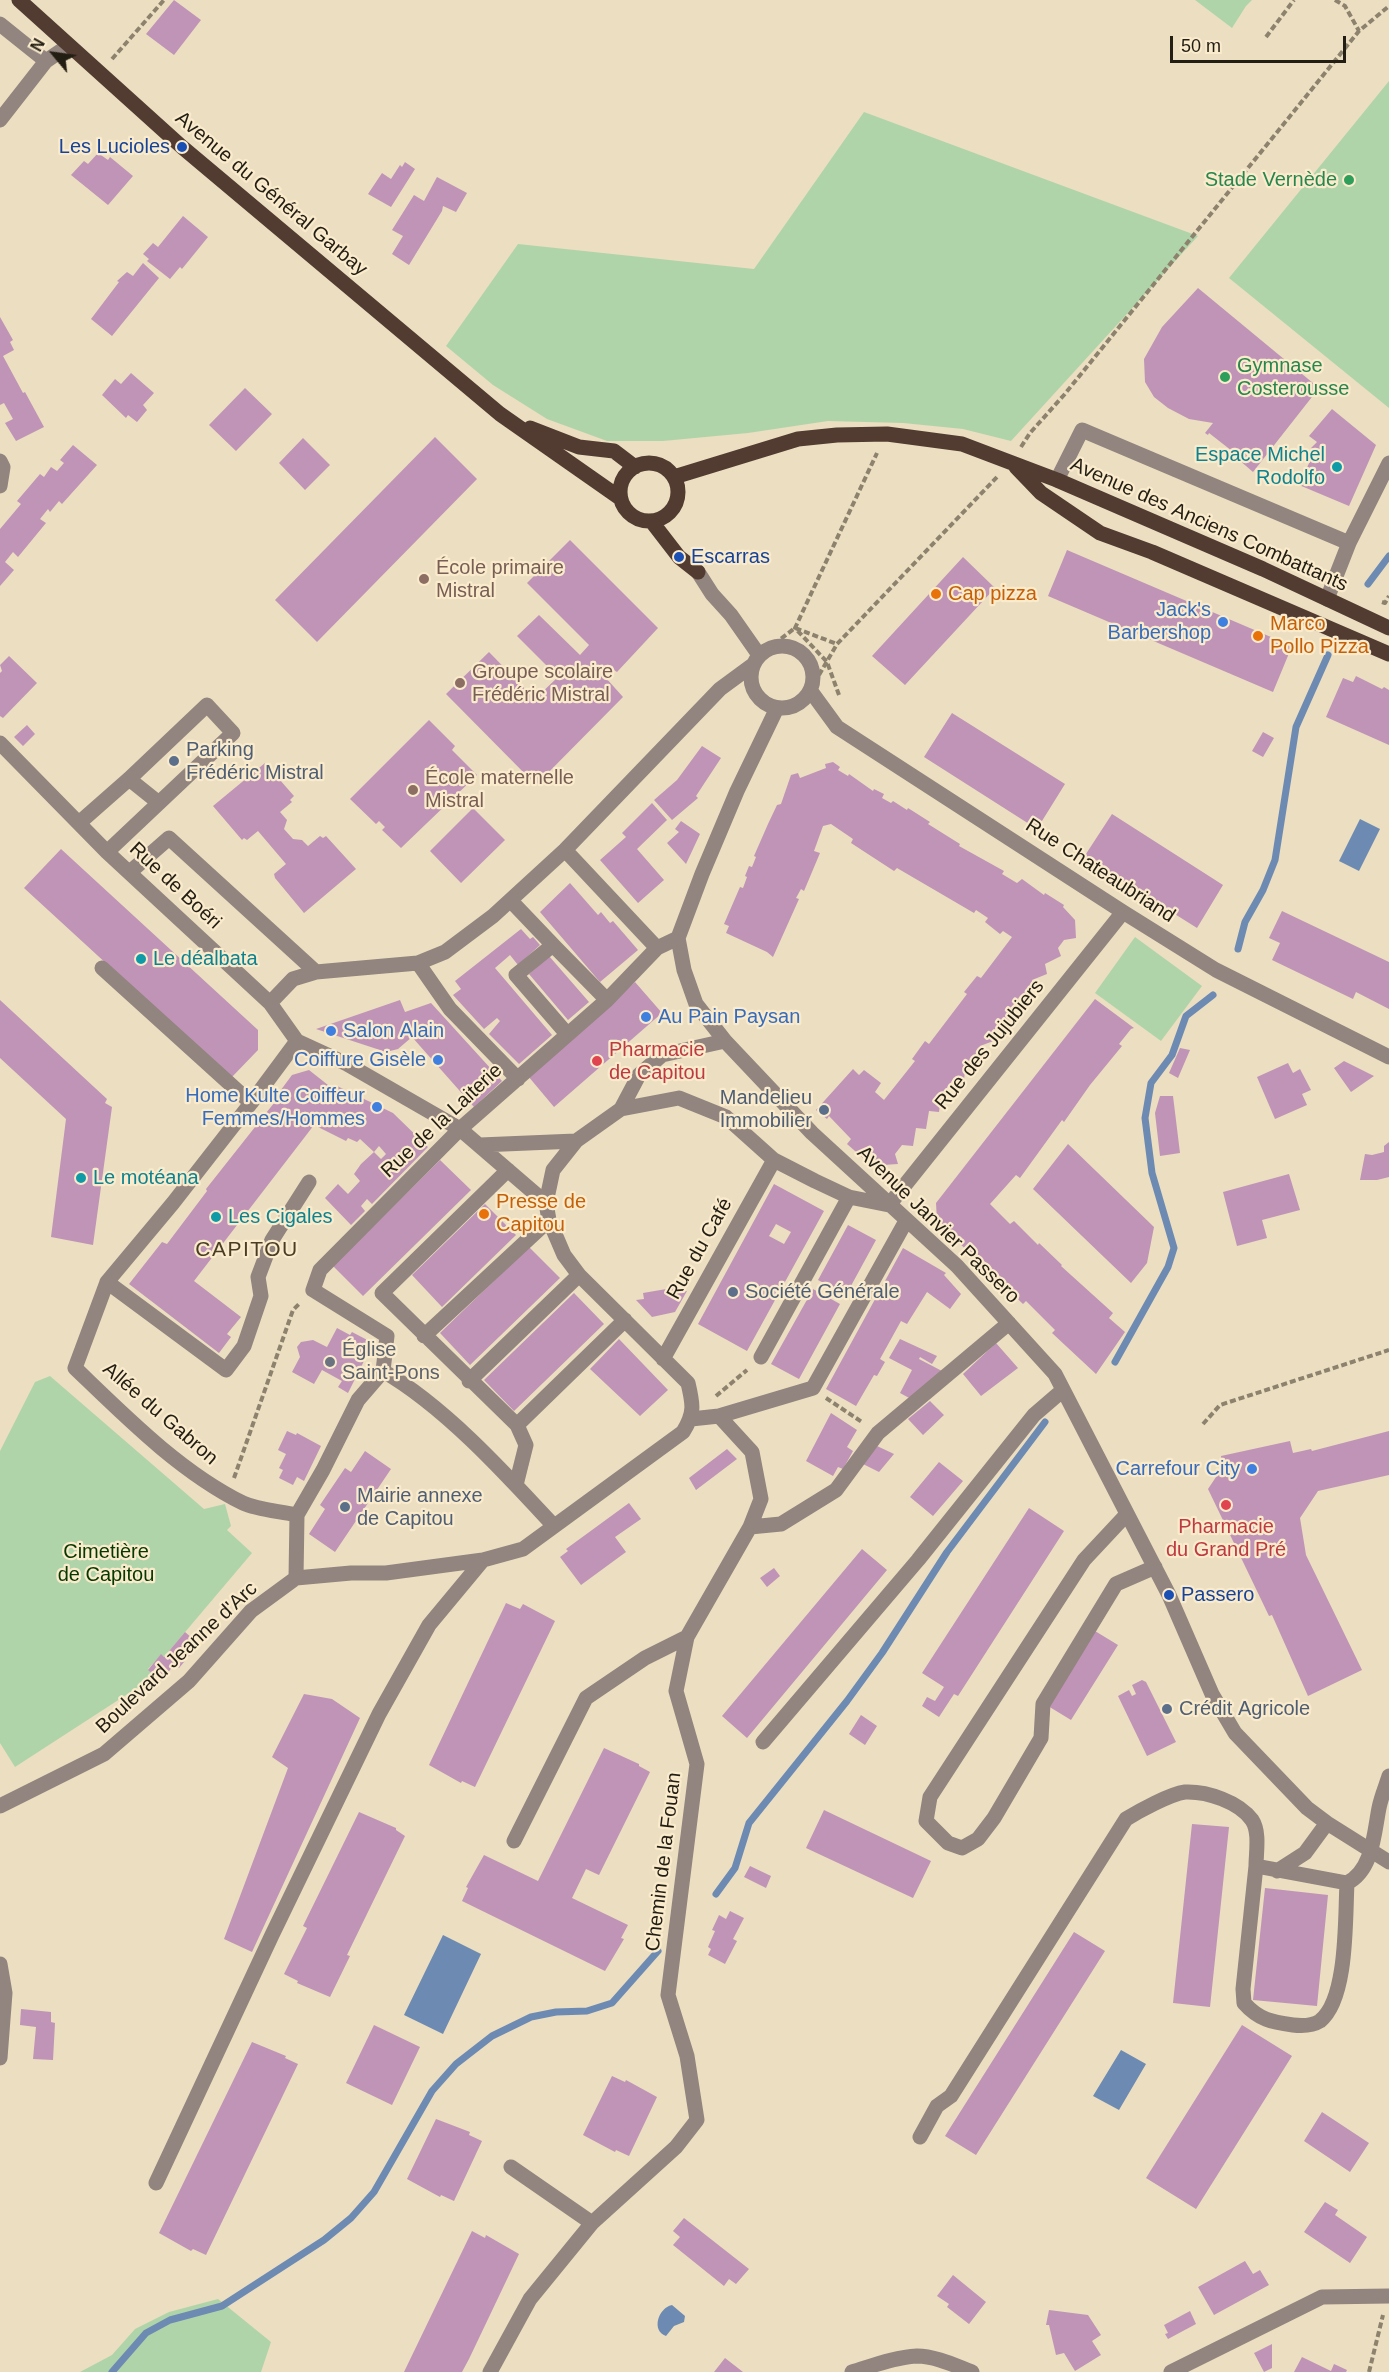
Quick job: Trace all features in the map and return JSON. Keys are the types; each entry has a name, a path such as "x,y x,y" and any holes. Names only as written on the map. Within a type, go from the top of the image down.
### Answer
{"main road":[{"name":"Avenue du Général Garbay","path":"19,0 68,46 291,240 500,414 620,498"},
{"name":"Avenue du Général Garbay","path":"500,414 545,435 579,447 614,451 635,467"},
{"name":"Avenue des Anciens Combattants","path":"674,477 798,439 837,435 887,434 918,436 962,444 1057,480 1263,569 1389,628"},
{"name":"Avenue des Anciens Combattants","path":"1011,462 1041,493 1100,533 1162,557 1389,654"},
{"path":"643,464 658,465 674,477 678,489 675,506 663,518 652,522 641,521 629,515 620,498 622,480 635,467 643,464"},
{"path":"652,522 679,557 698,572"}],"street":[{"path":"0,24 45,61"},
{"path":"0,120 45,61 68,46"},
{"path":"1057,480 1082,430 1349,543"},
{"path":"0,461 3,467 0,486"},
{"path":"1327,599 1349,543 1389,463"},
{"path":"270,1003 293,979 316,972 418,963 445,952 511,901 565,850 720,689 756,659 768,649 778,646 798,649 811,664 813,673 810,690 798,704 777,708 765,703 755,692 751,674 756,659 731,615 712,594 698,572"},
{"name":"Rue Chateaubriand","path":"810,690 837,727 1123,912 1216,970 1389,1057"},
{"path":"79,824 207,705 233,733 107,852"},
{"name":"Avenue Janvier Passero","path":"777,708 737,790 693,895 678,938 684,970 696,1004 725,1041 812,1133 957,1266 1055,1374 1155,1567 1212,1694 1235,1733 1307,1808 1389,1862"},
{"name":"Rue de Boéri","path":"0,744 107,852 270,1003 297,1041 347,1064 460,1129 546,1203"},
{"path":"129,779 159,804"},
{"path":"130,872 170,838 316,972"},
{"path":"565,850 657,948"},
{"path":"511,901 607,1000"},
{"name":"Rue des Jujubiers","path":"889,1205 1123,912"},
{"name":"Rue de la Laiterie","path":"314,1290 320,1270 460,1129 607,1000 657,948 678,938"},
{"path":"553,945 516,975 567,1034"},
{"path":"418,963 450,1009 518,1079"},
{"path":"102,968 251,1103"},
{"name":"Allée du Gabron","path":"297,1041 173,1203 107,1282 75,1368 121,1413 205,1482 245,1504 297,1515"},
{"path":"621,1109 639,1075 662,1055 725,1041"},
{"path":"314,1290 387,1336 383,1371 358,1400 323,1470 297,1515 296,1578 351,1573 386,1573 483,1560 523,1549 682,1432 691,1419 692,1399 688,1383 579,1275 564,1255 549,1220 546,1203 553,1170 576,1141 621,1109 679,1098 726,1117 774,1160 849,1197 889,1205"},
{"path":"480,1145 576,1141"},
{"name":"Rue du Café","path":"663,1359 774,1160"},
{"path":"508,1170 382,1293 517,1425 526,1445 516,1485"},
{"path":"107,1282 226,1370 244,1346 261,1296 258,1277 272,1240 309,1182"},
{"path":"761,1357 849,1197"},
{"path":"424,1336 549,1220"},
{"path":"691,1419 719,1416 813,1388 906,1221"},
{"path":"470,1380 579,1275"},
{"path":"517,1425 625,1320"},
{"path":"750,1527 781,1524 836,1490 878,1433 1009,1323"},
{"path":"383,1371 438,1411 516,1485 553,1525"},
{"path":"763,1742 918,1560 1034,1415 1063,1390"},
{"name":"Chemin de la Fouan","path":"592,2223 676,2147 697,2120 687,2056 668,1995 697,1764 676,1691 687,1637 750,1527 761,1499 752,1452 719,1416"},
{"path":"1127,1514 1084,1560 930,1797 926,1821 948,1843 962,1848 978,1839 994,1818 1041,1738 1043,1704 1116,1584 1155,1567"},
{"path":"156,2183 379,1714 429,1625 483,1560"},
{"name":"Boulevard Jeanne d'Arc","path":"0,1806 104,1754 189,1681 251,1611 296,1578"},
{"path":"514,1841 586,1698 645,1658 687,1637"},
{"path":"1256,1866 1347,1883 1356,1879 1371,1851 1380,1805 1389,1776"},
{"path":"920,2138 937,2106 951,2096 1126,1820 1142,1809 1184,1792 1217,1796 1237,1808 1252,1821 1256,1833 1256,1866 1244,2003 1251,2011 1268,2022 1304,2026 1319,2021 1333,2003 1340,1986 1347,1883"},
{"path":"1277,1870 1305,1853 1327,1823"},
{"path":"0,1964 5,1993 0,2058"},
{"path":"490,2372 530,2299 592,2223 511,2167"},
{"path":"1171,2372 1322,2298 1389,2296"},
{"path":"852,2372 918,2356 949,2363 972,2372"}],"path":[{"path":"99,73 164,0"},
{"path":"1266,37 1294,0"},
{"path":"1335,0 1345,6 1359,31"},
{"path":"810,690 837,644 1011,462 1030,433 1359,31 1389,6"},
{"path":"756,659 795,628 887,434"},
{"path":"795,628 837,644"},
{"path":"795,628 827,662 845,713 837,727"},
{"path":"228,1494 293,1310 314,1290"},
{"path":"1203,1424 1220,1405 1389,1350"},
{"path":"691,1419 761,1357"},
{"path":"813,1388 878,1433"},
{"path":"1369,2372 1384,2312"}],"green space":[{"path":"1195,0 1252,0 1232,28"},
{"name":"Stade Vernède","path":"1389,81 1389,408 1229,278"},
{"path":"864,112 1198,236 1011,441 963,429 903,423 828,421 748,433 663,441 607,441 547,419 493,385 446,346 518,244 754,269"},
{"path":"1135,937 1202,986 1161,1041 1095,993"},
{"name":"Cimetière de Capitou","path":"50,1376 204,1509 225,1504 231,1526 227,1530 252,1553 164,1657 161,1655 148,1669 153,1674 143,1684 15,1767 0,1743 0,1451 35,1382"},
{"path":"218,2299 271,2342 261,2372 80,2372 112,2355 135,2329 169,2312"}],"water":[{"path":"1360,819 1380,829 1359,871 1339,861"},
{"path":"443,1935 481,1954 443,2034 404,2015"},
{"path":"1121,2050 1146,2064 1119,2110 1093,2096"},
{"path":"672,2305 685,2316 684,2322 674,2326 666,2336 659,2329 658,2320 663,2310"}],"building":[{"path":"174,0 201,20 174,55 146,34"},
{"path":"98,153 108,160 110,157 133,176 108,205 71,175 84,161 88,164"},
{"path":"405,162 415,169 391,207 368,194 382,173 391,179 400,165 402,167"},
{"path":"437,177 467,193 456,212 443,206 409,265 392,254 403,236 392,230 414,195 424,201"},
{"path":"183,216 208,237 182,269 180,267 170,279 147,261 149,259 143,254 153,243 158,247"},
{"path":"143,263 159,278 112,336 91,319 119,282 117,281 127,272 133,276"},
{"name":"Gymnase Costerousse","path":"1198,288 1319,388 1253,472 1231,453 1232,451 1209,433 1208,435 1205,433 1213,423 1189,419 1168,408 1154,397 1145,382 1144,359 1162,327"},
{"path":"0,317 13,340 10,342 14,350 3,356 44,427 16,441 5,423 13,419 4,403 0,405"},
{"path":"131,373 154,393 143,405 147,410 137,422 128,415 126,418 102,395 115,379 121,384"},
{"path":"245,388 272,414 236,451 209,425"},
{"name":"Espace Michel Rodolfo","path":"1332,409 1376,445 1349,506 1299,485 1315,450 1311,448 1317,442 1309,436"},
{"path":"435,437 477,479 317,642 275,600"},
{"path":"303,438 330,465 305,490 279,463"},
{"path":"73,445 97,465 62,504 59,501 50,512 48,509 40,519 46,523 18,557 13,552 5,562 14,570 0,586 0,529 21,504 17,501 40,474 44,477 51,467 57,471 64,463 60,460"},
{"path":"570,540 658,628 617,672 614,670 606,678 623,697 536,785 446,694 489,652 535,699 558,677 517,636 539,615 580,655 589,645 527,583"},
{"path":"1067,550 1292,646 1273,692 1048,596"},
{"path":"963,557 995,588 905,685 872,656"},
{"path":"9,656 37,683 3,718 0,716 0,673 2,671 0,665"},
{"path":"1356,676 1382,689 1384,687 1389,690 1389,745 1326,717 1343,678 1353,682"},
{"path":"952,713 1065,784 1037,829 924,757"},
{"path":"429,720 455,746 452,750 477,775 401,848 382,830 385,827 379,821 376,824 350,799"},
{"path":"27,725 35,734 23,746 14,737"},
{"path":"1263,732 1274,738 1263,757 1252,751"},
{"path":"702,746 721,758 696,796 698,798 672,820 654,800 677,780"},
{"path":"833,762 840,767 838,770 848,776 849,774 873,791 874,789 884,794 882,798 891,803 893,801 907,810 908,808 960,844 959,846 1004,871 1002,874 1017,883 1022,879 1044,895 1045,893 1064,905 1063,907 1075,920 1076,938 1064,940 1058,948 1061,956 1045,964 1047,974 1032,980 1034,991 1020,996 1007,1013 1010,1023 993,1030 996,1040 980,1046 984,1055 966,1062 964,1080 954,1078 941,1096 939,1112 929,1111 926,1129 916,1128 913,1146 902,1145 895,1154 898,1164 883,1165 881,1168 866,1155 863,1158 847,1144 851,1139 829,1116 827,1119 816,1110 853,1069 859,1075 864,1070 881,1083 875,1092 884,1100 915,1061 912,1059 925,1041 929,1044 967,994 964,992 977,976 981,978 1012,937 1003,931 1000,934 985,922 988,918 976,910 974,913 897,868 894,871 851,843 853,839 831,824 823,826 814,851 820,853 804,891 801,889 796,898 799,899 773,957 726,933 729,926 724,924 740,887 743,888 749,866 752,867 756,857 754,856 777,805 781,804 791,775 798,773 800,778 826,768 825,764"},
{"path":"265,763 294,796 290,800 292,802 280,812 287,820 284,829 293,839 302,840 308,846 320,836 323,838 326,836 356,869 304,913 275,878 274,874 286,864 258,831 247,840 244,838 242,840 213,806"},
{"path":"652,803 667,820 637,849 664,880 638,903 600,860 626,837 622,833"},
{"path":"473,808 505,840 461,883 430,851"},
{"path":"1112,814 1223,885 1197,928 1084,857"},
{"path":"681,821 700,834 686,864 667,843 679,832 675,829"},
{"name":"Le déalbata","path":"61,849 258,1030 258,1050 231,1078 24,888"},
{"path":"570,883 598,915 601,912 610,923 613,921 638,950 600,982 540,912"},
{"path":"1282,911 1389,962 1389,1009 1356,992 1353,999 1272,960 1280,943 1269,938"},
{"path":"521,929 530,939 533,937 540,945 518,965 510,955 495,968 552,1035 519,1064 489,1034 500,1021 497,1018 484,1029 453,995 461,989 455,981"},
{"path":"549,956 589,1002 568,1020 529,974"},
{"path":"635,982 662,1013 554,1107 528,1076"},
{"path":"1095,999 1134,1028 1119,1044 1122,1046 1064,1122 1062,1120 1020,1178 1016,1175 990,1204 1010,1224 1014,1221 1038,1245 1039,1243 1113,1313 1109,1318 1125,1332 1096,1374 1052,1333 1055,1330 1026,1301 1023,1304 1001,1283 1004,1280 977,1254 974,1258 937,1220 936,1203"},
{"name":"Le motéana","path":"0,1000 107,1099 105,1103 112,1107 93,1245 51,1237 66,1119 0,1058"},
{"path":"400,1000 405,1012 431,1003 502,1081 474,1107 412,1037 398,1049 386,1052 316,1029"},
{"path":"1180,1048 1190,1050 1178,1078 1169,1073"},
{"path":"1344,1061 1374,1076 1351,1092 1334,1068"},
{"path":"1288,1063 1293,1073 1300,1069 1311,1090 1302,1094 1307,1105 1275,1119 1257,1077"},
{"name":"Les Cigales","path":"309,1070 333,1089 335,1085 393,1113 428,1147 372,1204 367,1199 361,1206 365,1211 351,1225 325,1198 338,1184 348,1194 360,1181 354,1174 374,1152 360,1139 357,1142 348,1138 346,1141 314,1125 194,1281 241,1317 227,1334 231,1337 219,1353 129,1284 162,1242 167,1244 207,1191 206,1189 274,1103 272,1102 292,1075","holes":["379,1146 386,1154 381,1159 374,1152"]},
{"path":"1160,1096 1173,1096 1180,1153 1160,1156 1155,1113"},
{"path":"1389,1142 1389,1177 1360,1180 1365,1154 1384,1152 1384,1146"},
{"path":"1068,1144 1154,1227 1147,1263 1131,1283 1033,1189"},
{"path":"440,1160 471,1190 363,1296 333,1266"},
{"path":"1289,1174 1300,1210 1262,1220 1267,1238 1237,1246 1223,1192"},
{"path":"774,1184 824,1211 747,1351 698,1324","holes":["776,1224 791,1232 784,1244 769,1236"]},
{"path":"485,1204 516,1235 442,1307 412,1275"},
{"path":"848,1225 876,1240 846,1295 818,1280"},
{"path":"529,1247 560,1278 470,1365 440,1333"},
{"path":"903,1248 946,1273 944,1275 961,1294 950,1309 927,1292 907,1324 901,1321 880,1359 885,1362 877,1376 874,1375 856,1406 826,1389"},
{"path":"678,1287 679,1292 687,1291 675,1312 652,1317 636,1300 644,1299 643,1293"},
{"path":"813,1289 840,1304 799,1379 771,1364"},
{"path":"574,1293 604,1324 514,1411 484,1380"},
{"path":"337,1328 350,1335 352,1332 373,1343 348,1393 338,1387 342,1381 322,1370 314,1384 292,1372 300,1357 297,1347 301,1342 313,1340 327,1347"},
{"path":"619,1339 668,1390 640,1416 590,1369"},
{"path":"900,1339 937,1356 932,1364 920,1357 919,1359 942,1371 911,1399 900,1393 912,1370 889,1358"},
{"path":"996,1343 1018,1368 981,1396 963,1374"},
{"path":"930,1401 944,1415 923,1435 908,1419"},
{"path":"831,1413 857,1430 847,1447 853,1451 843,1469 838,1467 833,1476 806,1461"},
{"path":"287,1431 296,1435 297,1433 321,1446 304,1481 297,1477 293,1485 279,1478 283,1470 279,1468 286,1454 278,1450"},
{"path":"1389,1431 1389,1475 1318,1491 1300,1518 1306,1555 1362,1670 1308,1696 1272,1615 1269,1616 1208,1489 1222,1468 1221,1456 1290,1441 1293,1453 1311,1449 1312,1451"},
{"path":"877,1446 894,1454 879,1472 863,1464"},
{"path":"727,1449 737,1459 696,1490 689,1478"},
{"path":"365,1451 391,1469 335,1552 309,1534 325,1509 320,1505 345,1468 351,1472"},
{"path":"939,1462 963,1481 933,1516 910,1497"},
{"path":"629,1503 641,1519 615,1537 626,1552 581,1585 560,1557 568,1551 566,1549"},
{"path":"1029,1508 1064,1531 958,1696 954,1694 939,1717 922,1706 927,1697 935,1701 944,1687 922,1673"},
{"path":"862,1549 887,1570 747,1738 722,1716"},
{"path":"774,1568 780,1576 767,1587 760,1578"},
{"path":"506,1603 520,1609 523,1604 555,1621 475,1787 462,1781 461,1783 429,1765"},
{"path":"1095,1631 1118,1645 1071,1720 1048,1706"},
{"path":"185,1632 199,1644 179,1668 174,1665 161,1681 148,1670 161,1654 164,1657"},
{"path":"1142,1680 1146,1682 1176,1742 1147,1756 1118,1696 1129,1690 1132,1696 1136,1694 1132,1685"},
{"path":"304,1694 332,1699 360,1718 252,1952 224,1939 288,1768 272,1757"},
{"path":"861,1715 877,1726 865,1745 849,1734"},
{"path":"604,1748 639,1764 650,1772 599,1875 586,1869 572,1898 628,1925 621,1938 624,1939 605,1971 462,1901 468,1888 466,1887 484,1855 538,1881"},
{"path":"824,1810 931,1861 913,1898 806,1848"},
{"path":"359,1812 396,1828 405,1836 347,1955 350,1956 330,1997 297,1983 298,1981 284,1974 307,1928 303,1926"},
{"path":"1192,1824 1229,1827 1210,2007 1173,2003"},
{"path":"750,1866 771,1876 766,1888 744,1877"},
{"path":"1265,1888 1328,1895 1317,2006 1253,2000"},
{"path":"730,1911 744,1918 733,1939 737,1941 725,1964 708,1955 711,1949 708,1947 719,1915 726,1919"},
{"path":"1074,1932 1105,1951 976,2155 945,2136"},
{"path":"21,2009 51,2012 51,2022 55,2023 53,2060 33,2059 36,2027 20,2025"},
{"path":"374,2025 420,2047 392,2105 346,2083"},
{"path":"1242,2025 1292,2056 1196,2209 1146,2178"},
{"path":"252,2042 286,2056 285,2058 298,2064 206,2255 193,2249 191,2251 159,2233"},
{"path":"612,2076 625,2082 626,2080 657,2097 629,2156 616,2150 615,2152 583,2135"},
{"path":"1322,2112 1369,2143 1350,2172 1304,2141"},
{"path":"436,2119 470,2132 469,2135 482,2141 454,2201 441,2195 440,2197 407,2179"},
{"path":"1325,2202 1338,2210 1335,2215 1367,2237 1350,2263 1304,2232"},
{"path":"684,2218 749,2269 736,2284 729,2279 724,2286 673,2245 680,2237 673,2231"},
{"path":"472,2231 485,2238 486,2235 519,2254 469,2359 462,2372 404,2372"},
{"path":"1245,2261 1253,2274 1260,2270 1269,2285 1214,2315 1198,2287"},
{"path":"953,2275 986,2302 969,2324 947,2307 949,2304 937,2296"},
{"path":"1049,2310 1088,2315 1101,2335 1092,2341 1101,2355 1075,2371 1064,2353 1056,2355 1049,2325 1046,2325"},
{"path":"1190,2311 1196,2324 1168,2339 1164,2325"},
{"path":"1272,2344 1272,2368 1264,2372 1254,2353"},
{"path":"1302,2357 1331,2371 1334,2364 1347,2370 1346,2372 1294,2372"},
{"path":"725,2358 743,2372 714,2372"}],"waterway":[{"path":"1368,584 1389,556"},
{"path":"1238,949 1245,922 1263,890 1275,860 1296,727 1328,655"},
{"path":"1115,1362 1168,1267 1174,1248 1152,1173 1145,1118 1151,1083 1172,1055 1186,1016 1213,995"},
{"path":"716,1894 735,1868 749,1823 847,1701 882,1653 947,1552 1045,1422"},
{"path":"112,2372 146,2333 170,2320 222,2306 324,2240 351,2218 374,2192 432,2091 456,2064 492,2036 531,2017 556,2012 587,2011 612,2003 658,1951"}],"place":[{"name":"Les Lucioles","path":"182,147"},
{"name":"Stade Vernède","path":"1349,180"},
{"name":"Gymnase Costerousse","path":"1225,377"},
{"name":"Espace Michel Rodolfo","path":"1337,467"},
{"name":"Escarras","path":"679,557"},
{"name":"École primaire Mistral","path":"424,579"},
{"name":"Cap pizza","path":"936,594"},
{"name":"Jack's Barbershop","path":"1223,622"},
{"name":"Marco Pollo Pizza","path":"1258,636"},
{"name":"Groupe scolaire Frédéric Mistral","path":"460,683"},
{"name":"Parking Frédéric Mistral","path":"174,761"},
{"name":"École maternelle Mistral","path":"413,790"},
{"name":"Le déalbata","path":"141,959"},
{"name":"Au Pain Paysan","path":"646,1017"},
{"name":"Salon Alain","path":"331,1031"},
{"name":"Coiffure Gisèle","path":"438,1060"},
{"name":"Pharmacie de Capitou","path":"597,1061"},
{"name":"Home Kulte Coiffeur Femmes/Hommes","path":"377,1107"},
{"name":"Mandelieu Immobilier","path":"824,1110"},
{"name":"Le motéana","path":"81,1178"},
{"name":"Presse de Capitou","path":"484,1214"},
{"name":"Les Cigales","path":"216,1217"},
{"name":"Société Générale","path":"733,1292"},
{"name":"Église Saint-Pons","path":"330,1362"},
{"name":"Carrefour City","path":"1252,1469"},
{"name":"Pharmacie du Grand Pré","path":"1226,1505"},
{"name":"Mairie annexe de Capitou","path":"345,1507"},
{"name":"Passero","path":"1169,1595"},
{"name":"Crédit Agricole","path":"1167,1709"}],"district":[{"name":"CAPITOU","path":"247,1250"}]}
